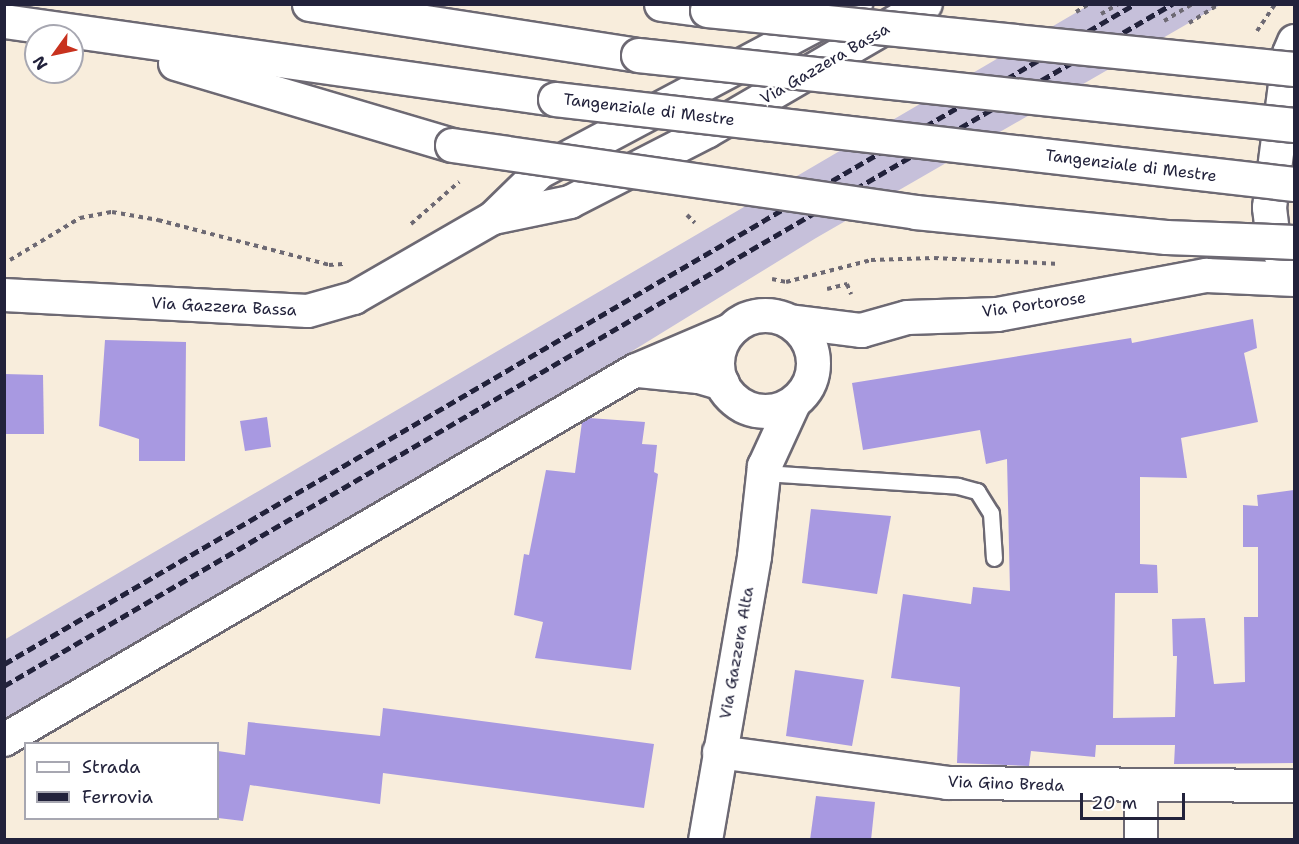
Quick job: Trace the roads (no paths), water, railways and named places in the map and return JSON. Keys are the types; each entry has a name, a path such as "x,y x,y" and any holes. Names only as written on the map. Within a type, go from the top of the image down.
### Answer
{"main road":[{"path":"309,4 638,55 1294,125"},
{"path":"661,4 1294,69"},
{"name":"Tangenziale di Mestre","path":"4,21 24,24"},
{"name":"Tangenziale di Mestre","path":"84,33 555,99 1294,184"},
{"path":"84,36 452,145 915,212 1166,237 1294,242"},
{"path":"1294,41 1289,53 1269,207 1273,240 1294,277"},
{"path":"1206,275 1247,237 1269,207"},
{"name":"Via Portorose","path":"789,321 861,330 907,317 997,314 1206,275 1294,277"},
{"path":"765,315 789,321 805,335 813,354 812,375 793,403 774,411 754,410 698,376 636,370 730,330 740,322 765,315"},
{"path":"730,330 718,356 729,393 764,470"},
{"name":"Via Portorose","path":"812,375 861,330"},
{"name":"Via Gazzera Alta","path":"705,840 754,556 764,470 793,403"}],"street":[{"name":"Via Gazzera Bassa","path":"4,295 308,311 354,298 493,218 540,172 808,15 856,4"},
{"name":"Via Gazzera Bassa","path":"493,218 570,202 708,131 926,4"},
{"path":"4,740 636,370"},
{"name":"Via Gino Breda","path":"719,752 947,783 1141,787 1294,786"},
{"path":"1141,787 1141,840"}],"lane":[{"path":"764,470 958,486 977,491 988,504 994,558"}],"railway":[{"path":"4,664 1135,4"},
{"path":"4,686 1172,4"}]}
